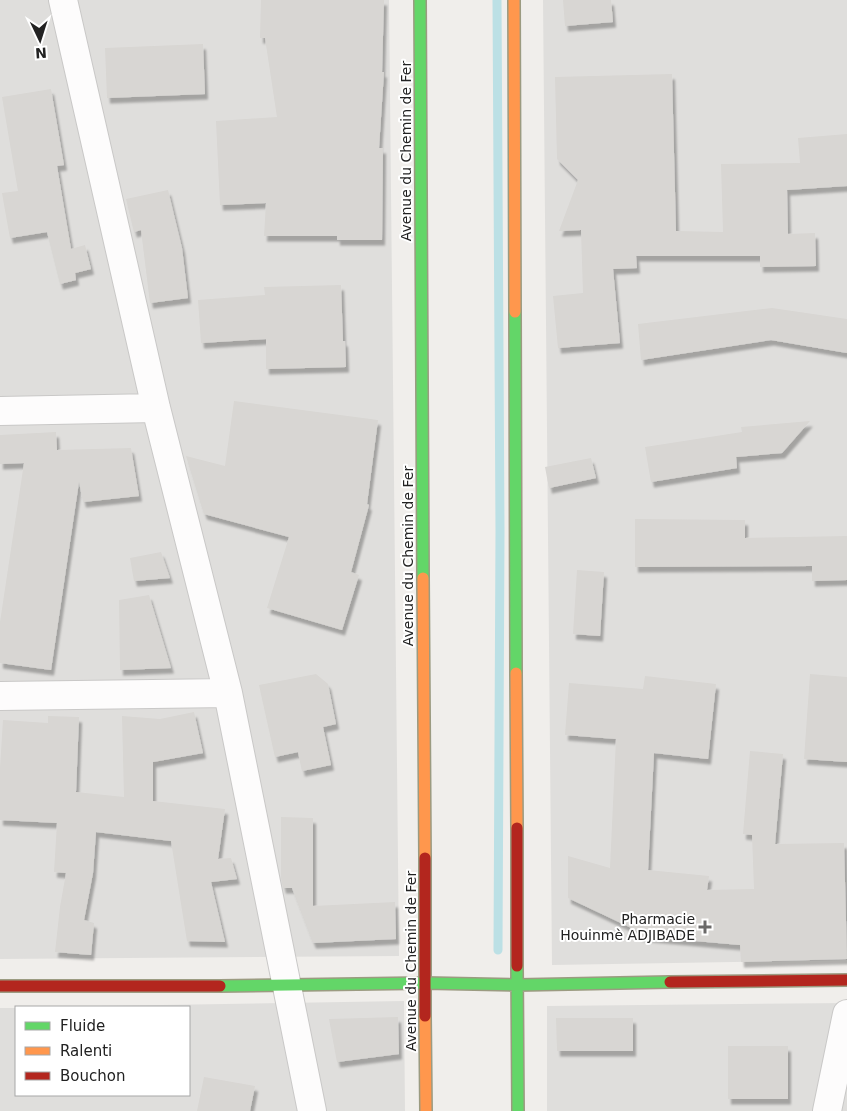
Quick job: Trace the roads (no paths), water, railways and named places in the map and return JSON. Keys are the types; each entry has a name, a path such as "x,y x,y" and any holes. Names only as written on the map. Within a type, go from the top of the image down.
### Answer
{"main road":[{"name":"Avenue du Chemin de Fer","path":"420,0 426,1111"},
{"path":"514,0 518,1111"},
{"path":"0,986 287,986 426,983 518,985 847,980"}],"street":[{"path":"62,0 156,408 228,693 312,1111"},
{"path":"0,411 156,408"},
{"path":"0,696 228,693"},
{"path":"827,1111 847,1014"}],"waterway":[{"path":"497,0 500,531 498,950"}],"place":[{"name":"Pharmacie Houinmè ADJIBADE","path":"705,927"}]}
